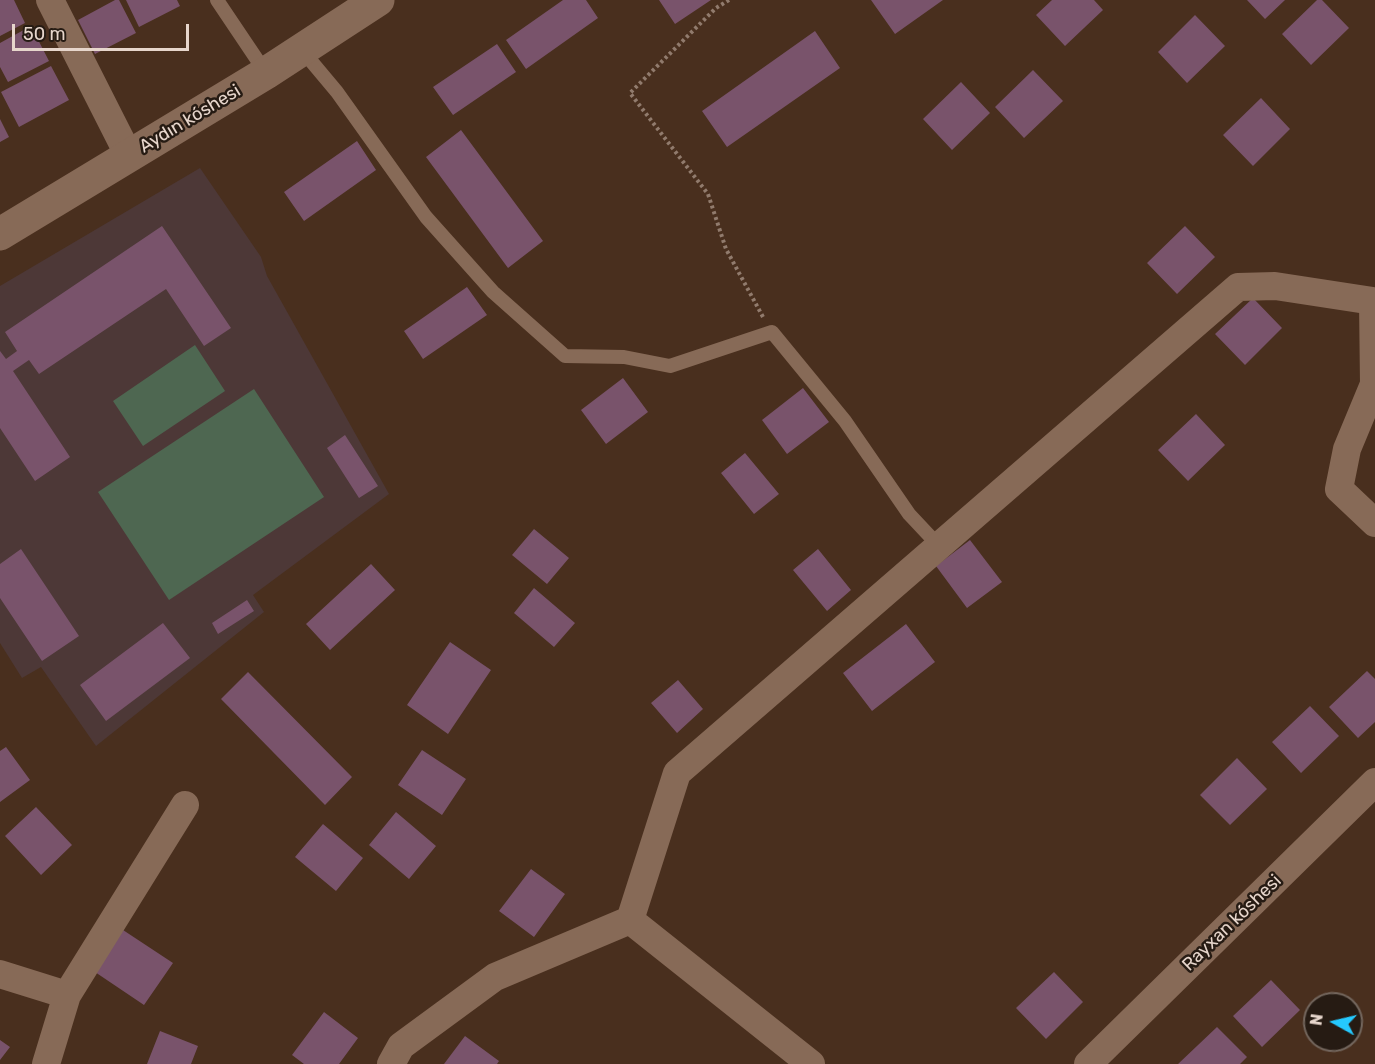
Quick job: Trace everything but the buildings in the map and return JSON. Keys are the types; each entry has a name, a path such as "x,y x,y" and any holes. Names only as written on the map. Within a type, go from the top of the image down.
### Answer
{"street":[{"path":"50,0 129,156"},
{"name":"Aydın kóshesi","path":"0,234 266,73 378,0"},
{"path":"391,1064 400,1046 495,977 630,920 677,773 1238,287 1275,286 1374,299 1374,384 1347,449 1339,489 1375,523"},
{"name":"Rayxan kóshesi","path":"1088,1064 1375,782"},
{"path":"46,1064 67,995 185,805"},
{"path":"630,920 811,1064"},
{"path":"0,974 67,995"}],"lane":[{"path":"217,0 266,73"},
{"path":"302,49 337,92 426,218 493,292 565,356 624,357 670,366 772,332 845,421 909,514 939,546"}],"path":[{"path":"729,0 716,8 630,93 708,194 726,249 772,332"}],"shaded area":[{"path":"200,168 261,257 267,276 389,494 253,595 264,612 96,746 41,667 22,678 0,643 0,286"}],"green space":[{"path":"195,345 225,391 143,446 113,401"},
{"path":"254,389 324,497 169,600 98,492"}]}
